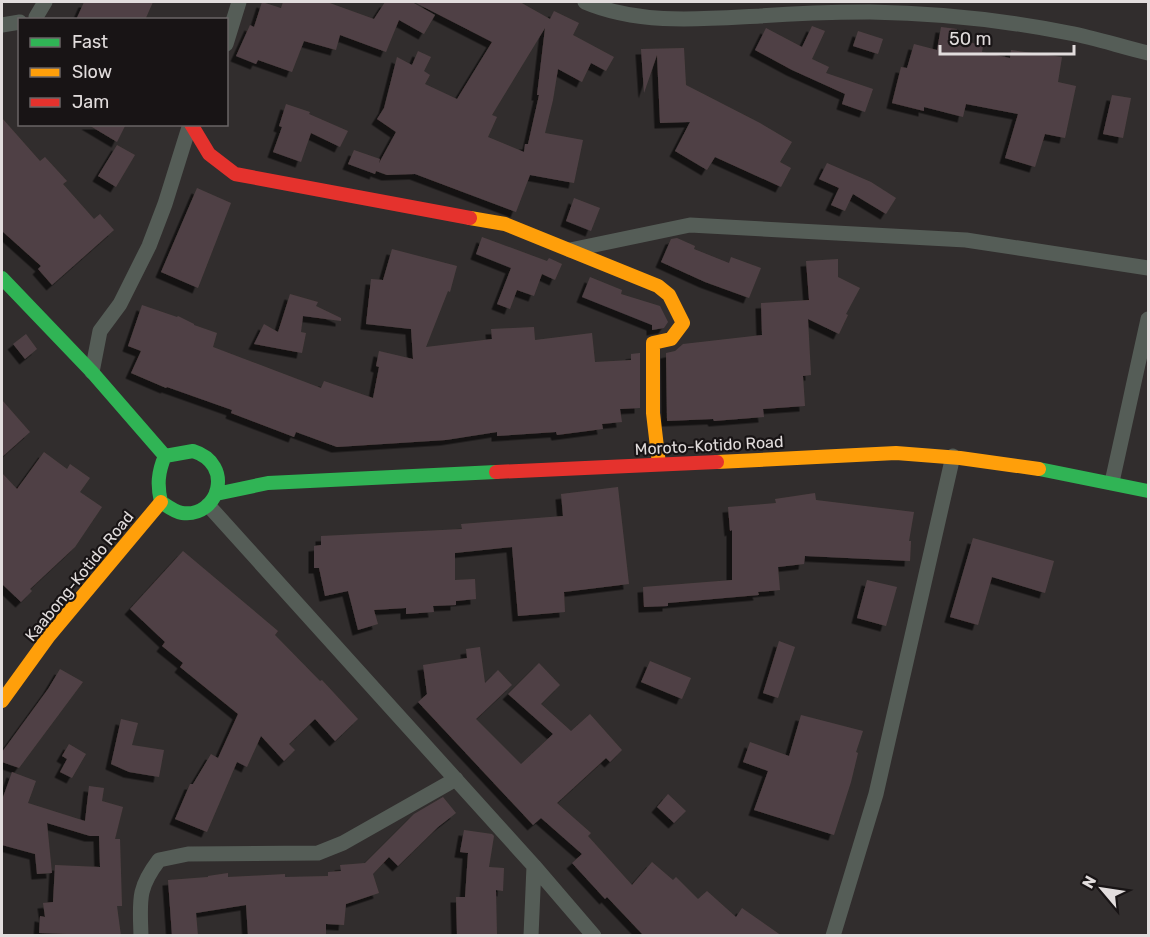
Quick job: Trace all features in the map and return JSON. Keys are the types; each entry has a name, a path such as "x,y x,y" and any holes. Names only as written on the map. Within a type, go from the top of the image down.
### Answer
{"main road":[{"path":"191,126 209,154 235,174 505,224 658,286 669,295 683,323 671,339 653,344 653,413 659,464"},
{"path":"2,278 92,372 165,456"},
{"path":"193,451 206,456 226,470 219,480 212,500 196,512 182,513 161,502 156,484 158,470 165,456 193,451"},
{"name":"Moroto-Kotido Road","path":"212,500 268,483 896,453 952,456 1112,482 1149,491"},
{"name":"Moroto-Kotido Road","path":"226,470 268,483"},
{"name":"Kaabong-Kotido Road","path":"2,701 49,636 161,502"}],"street":[{"path":"36,18 45,2"},
{"path":"228,38 239,2"},
{"path":"585,2 633,15 693,20 871,12 957,17 1070,33 1149,53"},
{"path":"2,26 18,22"},
{"path":"92,372 100,331 120,304 148,246 165,204 189,126"},
{"path":"570,250 690,225 966,240 1149,268"},
{"path":"1112,482 1149,319"},
{"path":"833,936 876,794 952,456"},
{"path":"212,500 594,936"},
{"path":"141,936 140,894 146,878 159,860 188,854 318,853 343,843 456,779"},
{"path":"531,936 534,866"}],"building":[{"path":"84,2 153,2 146,18 77,18"},
{"path":"262,2 281,8 283,2 327,2 374,19 385,2 412,2 435,15 424,34 399,20 386,52 340,35 336,50 304,41 292,72 258,60 256,64 236,56 250,25 254,27"},
{"path":"414,2 520,2 550,19 554,11 579,23 573,35 614,57 606,71 591,63 582,82 558,69 545,133 583,140 574,183 530,175 516,212 415,174 387,175 376,171 375,174 348,164 354,150 380,159 379,163 396,132 377,119 384,108 397,57 412,65 418,51 431,57 424,71 430,75 425,84 457,99 492,42","holes":["545,28 537,95 539,95 528,144 525,144 524,152 488,137 497,117 492,115"]},
{"path":"812,26 825,31 812,59 829,67 826,73 873,89 865,112 842,104 845,94 755,50 766,28 802,47"},
{"path":"941,27 957,29 955,38 983,46 982,52 1010,58 1011,50 1062,57 1058,82 1076,86 1065,138 1045,134 1035,167 1005,158 1018,114 966,104 963,117 924,107 924,111 892,103 901,67 907,68 914,44 937,50"},
{"path":"858,31 883,39 878,54 853,46"},
{"path":"684,48 686,85 792,142 780,162 791,168 781,187 715,157 707,170 675,151 690,122 660,123 657,55 644,93 641,49"},
{"path":"1112,95 1131,98 1123,138 1103,134"},
{"path":"286,104 310,112 309,114 348,131 340,147 311,133 301,162 273,152 282,127 279,126"},
{"path":"2,118 40,161 45,157 67,181 63,184 94,219 100,214 114,230 52,285 38,269 41,266 2,231"},
{"path":"90,126 125,126 117,142"},
{"path":"117,145 135,155 116,187 98,176"},
{"path":"827,163 871,182 896,198 886,214 853,194 845,211 831,205 839,188 819,179"},
{"path":"197,188 231,203 198,288 161,272"},
{"path":"574,198 600,208 591,231 566,221"},
{"path":"482,237 547,261 549,258 562,264 555,280 542,274 534,296 517,290 510,309 497,304 511,268 476,254"},
{"path":"677,238 695,246 694,249 729,263 731,257 761,268 749,298 705,282 661,262 671,239"},
{"path":"392,249 457,266 450,292 448,291 426,347 492,339 491,329 534,327 535,340 592,333 595,362 631,360 631,354 640,353 640,408 620,409 622,422 602,424 603,429 557,435 556,432 497,436 497,432 446,440 337,447 296,432 294,437 231,413 232,410 166,388 131,373 141,351 128,346 142,305 178,316 194,325 217,333 213,347 321,388 324,381 373,398 379,367 376,366 379,351 413,359 411,329 366,324 371,279 383,280"},
{"path":"838,259 838,277 860,288 846,314 848,315 839,334 808,319 811,375 803,376 805,406 763,409 764,417 714,421 713,419 667,421 666,353 675,351 683,344 762,335 761,303 809,300 806,261"},
{"path":"590,277 622,290 621,294 660,306 668,322 664,328 652,330 652,325 582,297"},
{"path":"290,294 318,302 316,306 341,318 341,321 303,316 301,332 306,333 302,353 254,344 264,324 278,332"},
{"path":"26,334 37,349 25,359 13,344"},
{"path":"2,400 30,432 2,457"},
{"path":"44,452 67,469 70,464 90,478 80,492 102,507 75,547 30,589 32,591 21,602 2,584 2,473 17,489"},
{"path":"618,487 629,584 564,592 565,612 518,616 512,547 455,553 455,580 475,579 476,599 456,601 456,605 433,606 434,612 406,614 406,608 374,610 378,624 358,630 348,591 325,596 319,568 314,568 314,546 321,545 321,536 462,529 461,524 563,516 561,494"},
{"path":"815,493 816,500 914,512 909,541 911,541 910,561 805,556 804,564 778,567 780,590 758,592 759,595 644,607 643,587 732,580 732,530 730,531 728,507 776,503 775,499"},
{"path":"973,538 1054,561 1045,593 992,577 978,625 950,617"},
{"path":"183,551 278,631 275,635 320,681 322,680 358,719 335,741 315,719 289,744 295,750 284,761 261,736 247,767 237,762 207,832 175,819 190,784 193,784 211,754 218,758 238,714 180,667 183,663 162,646 165,642 130,609"},
{"path":"867,580 897,587 886,626 857,618"},
{"path":"779,641 795,647 778,698 763,693"},
{"path":"480,647 485,683 498,670 512,685 476,719 521,764 553,734 508,694 539,663 560,685 541,704 571,731 590,714 622,750 610,762 606,758 557,803 591,833 588,836 632,885 652,862 673,880 676,877 698,899 707,891 736,917 742,908 782,936 644,936 607,897 605,899 572,863 582,854 541,818 533,825 418,702 427,694 423,665 467,658 466,649"},
{"path":"650,661 691,678 682,699 641,682"},
{"path":"60,669 83,682 19,768 2,762 2,752"},
{"path":"801,715 863,731 856,752 858,753 851,782 834,835 754,810 768,771 743,762 750,742 789,756"},
{"path":"121,719 138,723 132,745 164,750 159,777 129,772 111,764"},
{"path":"69,744 86,754 72,778 60,772 67,759 62,756"},
{"path":"12,772 36,781 28,803 85,821 89,786 104,788 102,801 123,807 115,839 120,839 122,906 117,906 121,936 39,933 40,916 45,917 43,903 53,902 55,865 100,867 99,836 90,836 47,823 52,873 37,874 35,854 2,845 2,800"},
{"path":"668,794 686,811 674,823 657,807"},
{"path":"443,797 456,813 438,827 398,866 389,857 373,874 379,893 346,904 344,925 326,924 326,936 248,936 246,905 196,913 198,936 172,936 168,880 228,873 228,877 285,874 285,877 328,876 328,872 341,871 340,865 365,863 414,814"},
{"path":"464,830 492,834 494,836 489,867 504,868 503,891 496,890 497,936 457,936 456,897 465,897 468,853 460,852"}],"traffic: fast":[{"path":"2,278 92,372 165,456"},
{"path":"193,451 206,458 214,467 218,478 217,489 213,499 205,507 195,512 182,513 161,502 160,473 165,456 193,451"},
{"path":"1039,469 1148,491"},
{"path":"216,494 268,483 496,472"}],"traffic: slow":[{"path":"470,218 505,224 658,286 669,295 683,323 671,339 653,343 653,413 659,464"},
{"path":"717,462 896,453 960,458 1039,469"},
{"path":"2,701 49,636 161,502"}],"traffic: jam":[{"path":"192,126 209,154 235,174 470,218"},
{"path":"496,472 717,462"}]}
